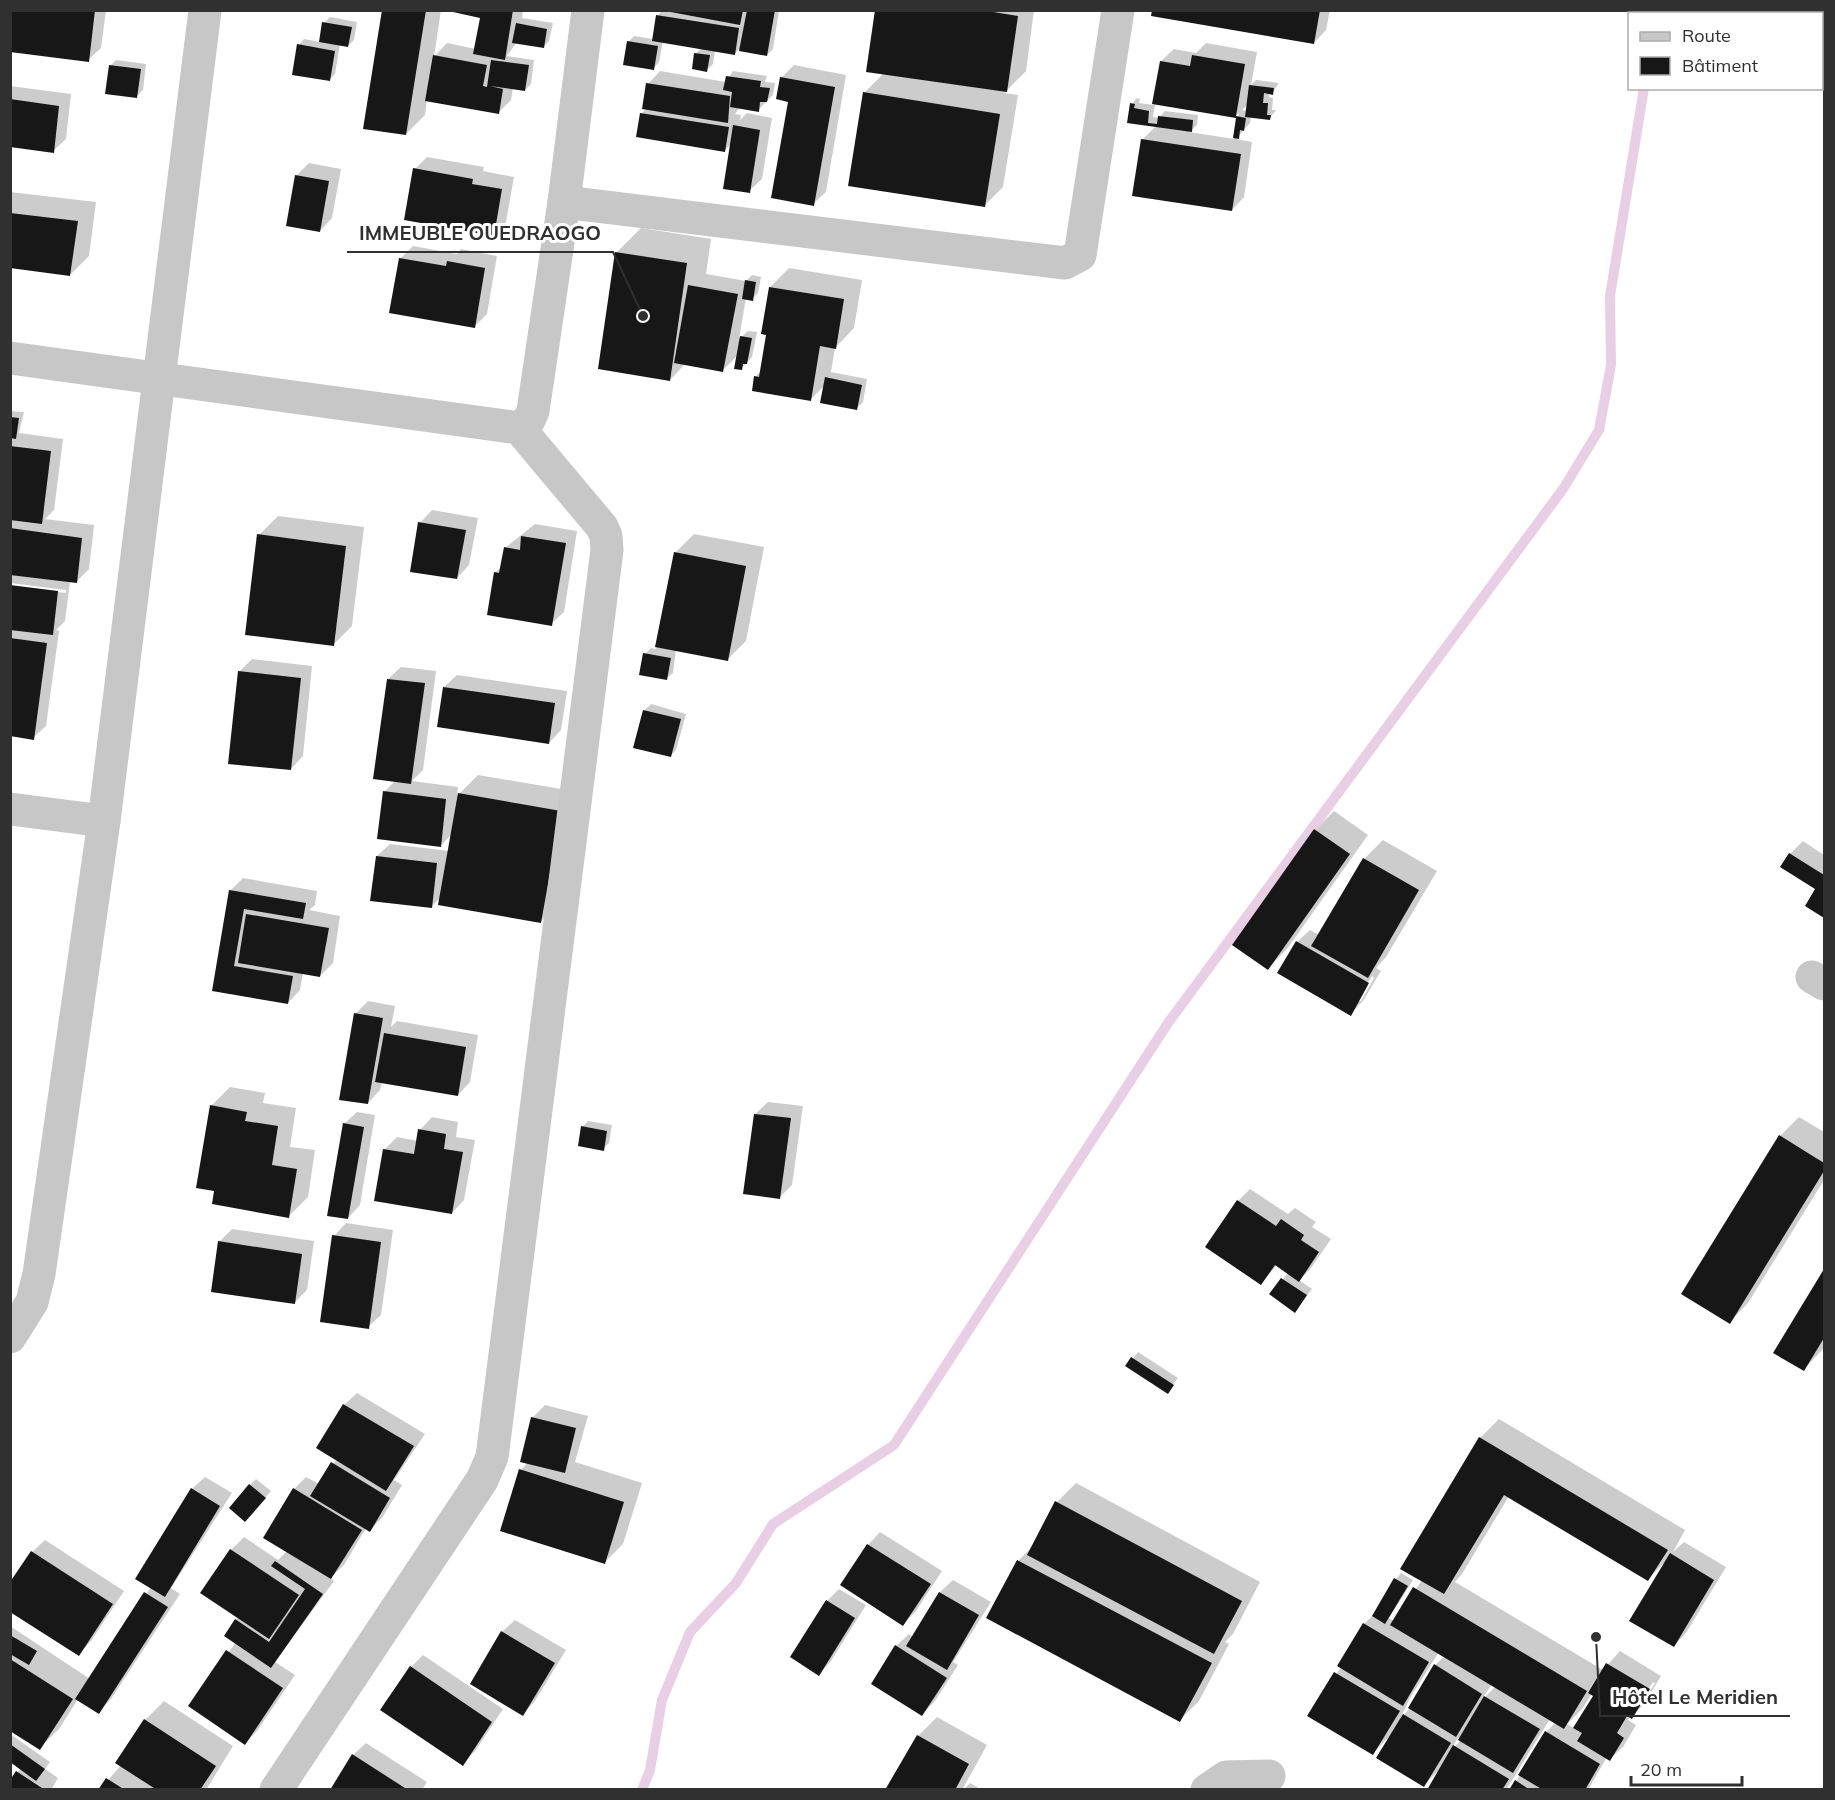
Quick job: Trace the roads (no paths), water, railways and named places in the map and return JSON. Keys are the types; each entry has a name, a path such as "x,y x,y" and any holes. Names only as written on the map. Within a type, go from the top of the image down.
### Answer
{"street":[{"path":"10,1337 32,1302 39,1274 104,821 205,10"},
{"path":"519,428 529,420 534,411 564,202 588,10"},
{"path":"564,202 1065,263 1071,261 1080,255 1118,10"},
{"path":"10,358 519,428 602,527 606,536 607,550 492,1457 482,1480 276,1790"},
{"path":"10,809 104,821"},
{"path":"1208,1790 1226,1777 1269,1776"}],"waterway":[{"path":"642,1790 650,1770 662,1700 690,1632 736,1583 773,1524 894,1445 1168,1023 1563,489 1599,430 1611,365 1610,296 1644,90"}],"place":[{"name":"IMMEUBLE OUEDRAOGO","path":"643,316"},
{"name":"Hôtel Le Meridien","path":"1596,1637"}]}
